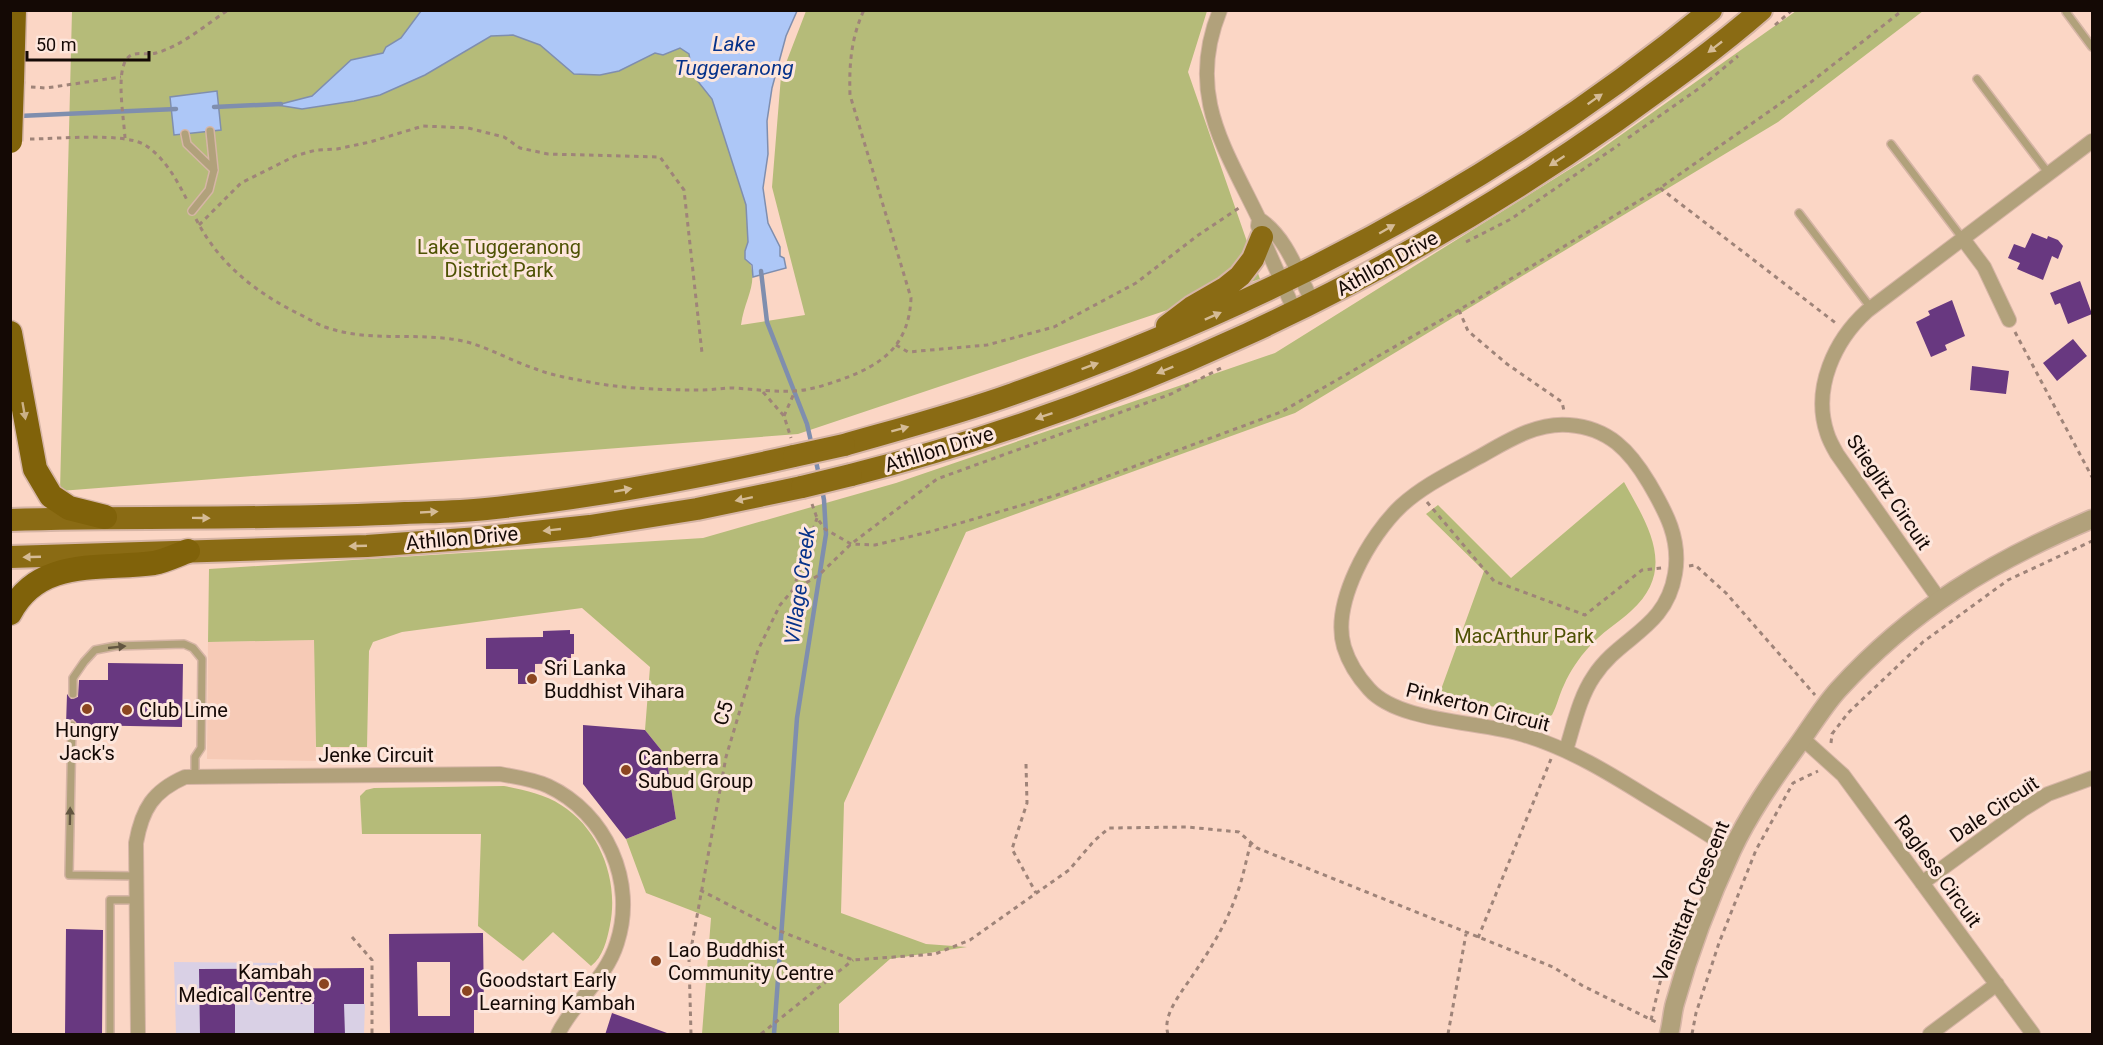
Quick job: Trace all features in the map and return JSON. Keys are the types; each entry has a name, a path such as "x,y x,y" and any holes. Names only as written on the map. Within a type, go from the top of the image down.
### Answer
{"highway":[{"path":"14,10 17,84 16,140"},
{"path":"10,333 35,469 51,496 69,508 105,517"},
{"path":"10,614 17,600 38,581 64,571 157,563 188,550"}],"main road":[{"name":"Athllon Drive","path":"10,520 105,517 240,519 485,509 677,481 844,445 928,421 1011,395 1140,347 1291,279 1375,236 1458,188 1596,98 1711,10"},
{"name":"Athllon Drive","path":"10,557 367,546 479,538 590,526 697,509 802,487 993,434 1099,396 1205,354 1304,307 1458,224 1560,160 1670,82 1761,10"},
{"path":"1140,347 1192,307 1225,288 1240,276 1253,259 1261,228"}],"street":[{"path":"1220,10 1208,52 1207,69 1208,101 1216,132 1250,200 1261,228 1291,279 1304,307"},
{"name":"Stieglitz Circuit","path":"1939,599 1837,454 1826,432 1823,406 1825,379 1829,366 1841,341 1857,320 1871,308 2092,141"},
{"path":"1963,239 1984,267 2009,320"},
{"path":"1291,279 1304,307"},
{"name":"Pinkerton Circuit","path":"1561,748 1594,675 1609,658 1650,624 1668,600 1677,566 1676,543 1671,522 1636,461 1612,439 1591,428 1567,424 1542,427 1518,436 1419,492 1401,506 1380,529 1356,570 1343,608 1344,648 1355,672 1371,692 1391,705 1414,713 1522,734 1561,748 1599,768 1732,850"},
{"name":"Vansittart Crescent","path":"1669,1035 1675,1004 1695,942 1732,850 1762,795 1836,692 1886,642 1939,599 2018,553 2092,519"},
{"name":"Ragless Circuit","path":"1803,739 1828,759 1843,775 2033,1035"},
{"name":"Jenke Circuit","path":"138,1035 136,843 140,823 148,805 169,784 185,777 500,774 525,778 548,786 571,799 589,815 607,839 617,864 622,886 623,910 617,945 602,974 578,1003 558,1035"},
{"name":"Dale Circuit","path":"1922,883 2048,794 2092,778"},
{"path":"1930,1035 1996,984"}],"lane":[{"path":"2066,12 2092,47"},
{"path":"1977,78 2049,174"},
{"path":"192,211 209,190 214,170 210,131"},
{"path":"185,134 187,144 214,170"},
{"path":"1891,144 1963,239"},
{"path":"1799,213 1871,308"},
{"path":"73,694 73,678 95,650 116,646 184,644 193,648 202,659 201,748 195,757 195,777"},
{"path":"72,725 69,875 136,876"},
{"path":"110,1035 110,900 137,900"}],"path":[{"path":"125,138 121,77 127,58 133,54 155,54 174,46 228,10"},
{"path":"16,140 125,138 145,145 163,162 177,181 199,225 220,256 237,275 266,296 324,327 366,337 452,339 474,345 537,370 586,382 622,387 795,391 826,385 860,372 885,358 906,328 910,314 911,298 850,95 849,67 853,42 864,10"},
{"path":"1567,424 1562,402 1507,364 1468,331 1458,310 1660,188 1811,82 1903,10"},
{"path":"17,84 46,88 121,77"},
{"path":"199,225 241,183 296,156 316,150 337,149 370,142 423,126 468,128 504,137 520,148 548,154 660,157 684,190 702,353"},
{"path":"1660,188 1848,332"},
{"path":"896,345 908,352 987,345 1054,327 1136,283 1197,236 1250,200"},
{"name":"C5","path":"690,1035 689,960 726,757 758,650 780,605 792,591 819,575 851,544 875,545 930,532 1057,495 1281,412 1458,310"},
{"path":"2009,320 2092,477"},
{"path":"784,416 795,391"},
{"path":"763,392 784,416 790,432"},
{"path":"1419,492 1494,581 1585,615 1642,570 1695,566 1726,593 1826,707"},
{"path":"792,591 817,518"},
{"path":"1692,1035 1696,1012 1719,943 1756,850 1793,783 1826,767 1832,734 1848,712 1923,642 2008,580 2092,541"},
{"path":"1478,938 1561,748"},
{"path":"1026,764 1027,803 1012,849 1036,893"},
{"path":"700,890 780,932 853,960 935,954 970,940 1069,870 1109,828 1187,827 1239,832 1257,848 1466,934 1553,967 1583,986 1651,1020 1664,966"},
{"path":"1168,1035 1166,1027 1171,1011 1181,992 1213,947 1236,896 1251,842"},
{"path":"1448,1035 1466,934"},
{"path":"352,937 372,960 372,1035"},
{"path":"761,1035 853,960"}],"shaded area":[{"path":"314,640 316,761 207,759 208,642"},
{"path":"174,962 285,963 284,1003 365,1004 364,1034 176,1034"}],"green space":[{"name":"Lake Tuggeranong District Park","path":"72,11 421,11 401,38 386,47 383,53 351,60 312,96 425,75 491,36 513,35 540,45 574,74 619,71 655,52 663,55 680,48 689,54 692,74 712,99 746,205 748,242 745,251 750,262 752,280 741,325 805,315 772,187 781,76 806,11 1207,11 1188,72 1260,279 798,434 60,491"},
{"path":"1796,11 1923,11 1778,122 1295,413 966,532 844,803 841,913 926,944 967,947 890,959 839,1004 839,1034 702,1034 711,918 646,893 626,839 676,819 666,756 645,730 650,667 582,608 402,632 373,642 369,651 367,747 316,747 314,640 208,642 209,569 703,538 896,483 1275,353 1594,154"},
{"name":"MacArthur Park","path":"1624,482 1649,530 1654,546 1656,563 1653,579 1645,595 1631,611 1599,637 1578,660 1566,680 1552,715 1546,718 1439,695 1484,571 1426,514 1438,505 1511,578"},
{"path":"504,786 541,795 575,815 596,842 604,858 612,891 610,925 604,948 599,958 591,966 553,932 523,961 478,926 481,834 362,834 360,796 366,790"}],"water":[{"name":"Lake Tuggeranong","path":"421,11 797,11 786,36 772,88 767,121 768,154 763,188 768,223 780,247 780,256 784,258 786,268 753,277 752,265 745,259 748,242 746,205 712,99 692,74 689,54 680,48 663,55 655,53 619,71 600,75 574,74 540,45 513,35 491,36 425,75 380,95 302,109 277,105 312,96 351,60 383,53 386,47 401,38"},
{"path":"217,91 221,130 174,135 170,97"}],"building":[{"path":"2032,233 2047,239 2048,236 2058,240 2063,246 2058,259 2052,256 2043,280 2017,269 2020,263 2008,258 2014,244 2025,248"},
{"path":"2080,281 2092,314 2068,324 2060,303 2055,305 2050,293"},
{"path":"1952,300 1965,336 1945,345 1947,350 1931,357 1916,322 1930,315 1928,311"},
{"path":"2073,339 2087,356 2057,381 2043,363"},
{"path":"1972,366 2009,371 2006,394 1970,390"},
{"path":"570,630 570,634 574,634 574,654 571,654 571,658 566,658 566,663 535,664 535,684 518,684 518,669 486,669 486,638 543,637 543,631"},
{"path":"108,663 183,664 182,727 78,725 73,719 69,720 66,725 67,694 71,699 78,697 79,680 108,680"},
{"name":"Canberra Subud Group","path":"583,725 645,730 666,756 676,819 626,839 583,784"},
{"path":"66,929 103,930 102,1035 65,1035"},
{"path":"483,933 484,1010 474,1010 474,1035 390,1035 389,934","holes":["417,962 450,962 450,1016 418,1016"]},
{"path":"364,968 364,1004 344,1004 345,1035 314,1035 314,1004 284,1004 284,1000 235,1000 235,1035 200,1035 199,969"},
{"path":"612,1013 667,1033 667,1035 605,1035"}],"waterway":[{"path":"214,107 281,104"},
{"path":"19,116 176,109"},
{"name":"Village Creek","path":"761,271 767,322 807,424 812,446"},
{"name":"Village Creek","path":"815,457 819,475"},
{"name":"Village Creek","path":"774,1034 797,718 826,534 822,489"}],"place":[{"name":"Sri Lanka Buddhist Vihara","path":"532,679"},
{"name":"Hungry Jack's","path":"87,709"},
{"name":"Club Lime","path":"127,710"},
{"name":"Canberra Subud Group","path":"626,770"},
{"name":"Lao Buddhist Community Centre","path":"656,961"},
{"name":"Kambah Medical Centre","path":"324,984"},
{"name":"Goodstart Early Learning Kambah","path":"467,991"}]}
